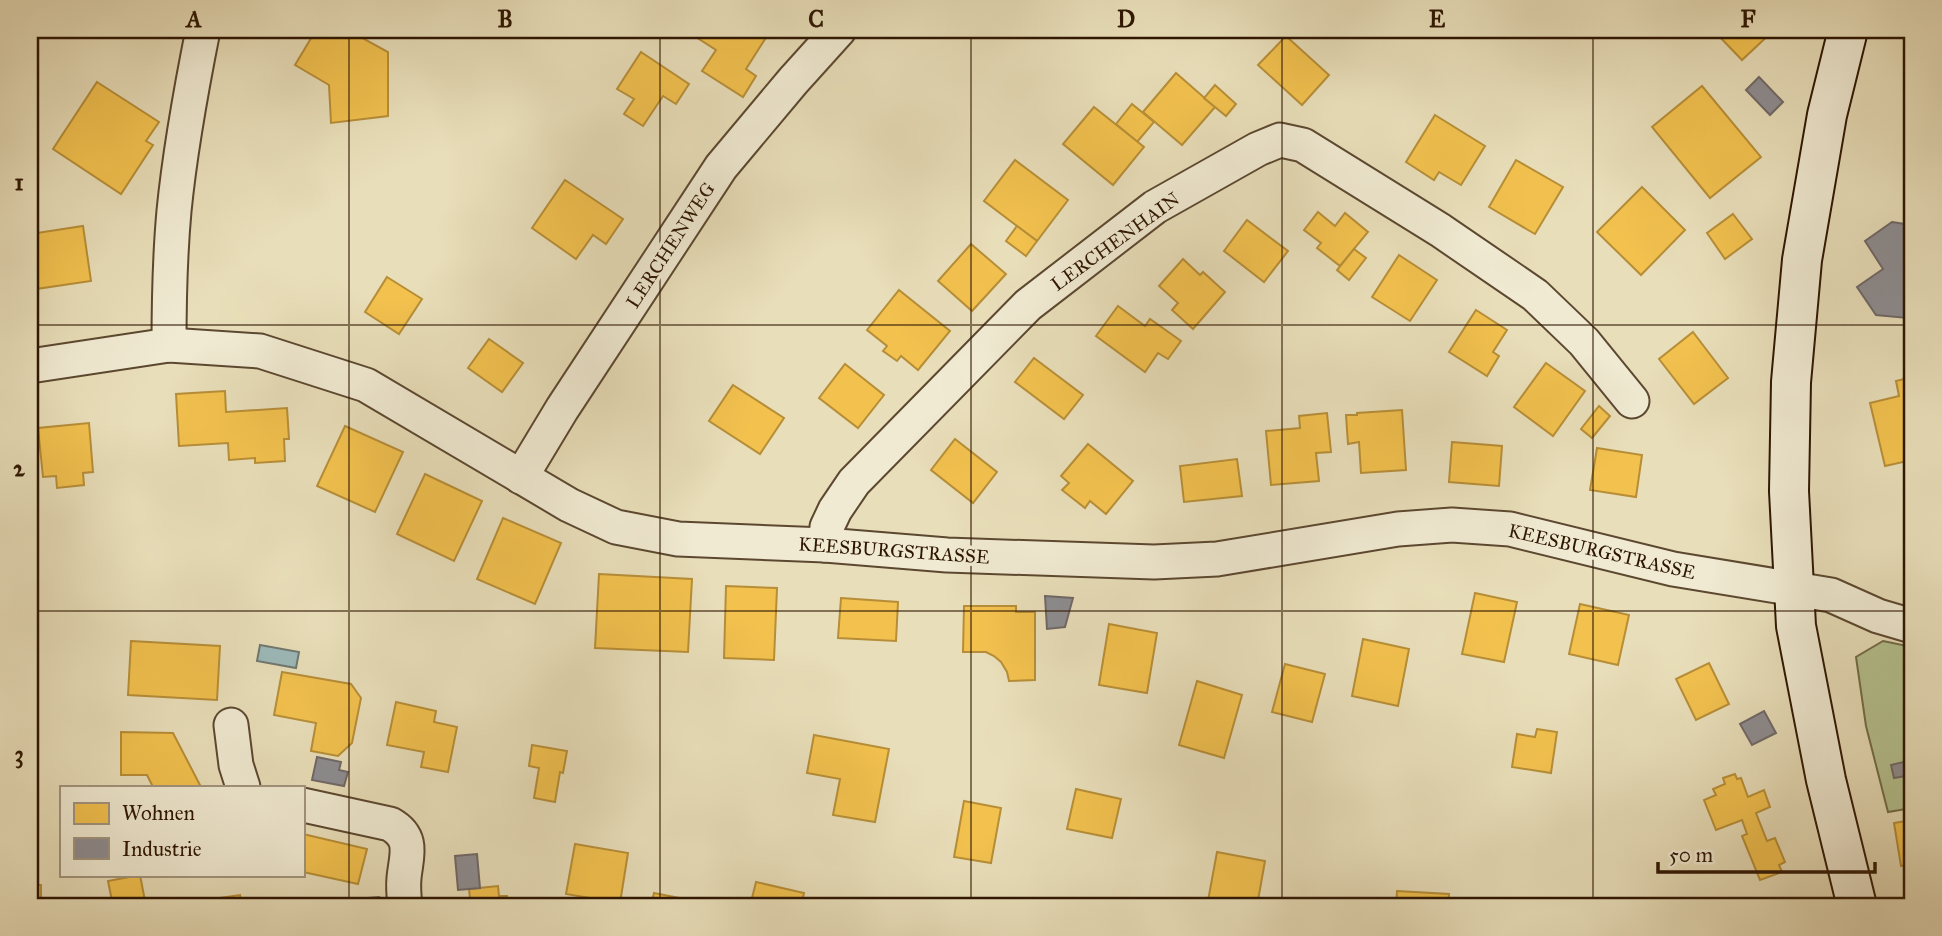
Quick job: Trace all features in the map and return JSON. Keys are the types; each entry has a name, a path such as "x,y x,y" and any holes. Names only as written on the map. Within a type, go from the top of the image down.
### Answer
{"street":[{"path":"169,345 174,212 186,118 203,30"},
{"name":"LERCHENWEG","path":"521,477 562,409 721,167 839,30"},
{"path":"1848,30 1827,116 1802,260 1791,382 1789,491 1796,626 1811,709 1857,906"},
{"name":"LERCHENHAIN","path":"825,545 827,527 853,482 1028,305 1155,207 1258,149 1280,140 1303,145 1440,230 1535,295 1584,342 1632,401"},
{"name":"KEESBURGSTRASSE","path":"30,366 169,345 260,351 366,386 569,505 616,527 678,539 825,545 947,555 1154,562 1217,559 1398,530 1452,525 1510,529 1673,569 1831,595 1878,616 1912,626"},
{"path":"231,725 242,786"},
{"path":"304,805 390,824 399,829 407,845 405,906"}],"green space":[{"path":"1883,641 1912,647 1912,808 1888,812 1866,726 1856,657"}],"water":[{"path":"260,645 299,652 296,668 257,661"}],"building: Wohnen":[{"path":"316,30 348,30 388,52 388,116 331,123 329,85 295,65"},
{"path":"685,30 757,30 767,36 746,69 756,76 743,97 702,71 716,50"},
{"path":"1713,30 1774,30 1742,60"},
{"path":"1286,36 1329,75 1302,105 1258,65"},
{"path":"641,52 689,84 676,104 663,96 643,126 624,114 634,99 617,89"},
{"path":"1176,73 1215,107 1182,145 1143,112"},
{"path":"97,82 159,122 146,141 153,145 121,194 53,149"},
{"path":"1215,85 1236,104 1226,116 1204,98"},
{"path":"1702,86 1761,157 1710,198 1652,127"},
{"path":"1132,104 1154,122 1137,142 1116,124"},
{"path":"1094,107 1144,147 1113,185 1063,144"},
{"path":"1435,115 1485,146 1461,185 1439,172 1434,180 1406,162"},
{"path":"1015,160 1068,200 1037,241 984,201"},
{"path":"1516,160 1563,187 1535,234 1489,207"},
{"path":"565,180 623,219 606,244 593,235 576,259 532,228"},
{"path":"1642,187 1685,230 1641,275 1597,232"},
{"path":"1318,212 1335,226 1345,213 1368,232 1340,266 1317,248 1321,243 1304,230"},
{"path":"1733,214 1752,239 1725,259 1707,233"},
{"path":"1247,220 1288,251 1264,282 1224,251"},
{"path":"83,226 91,281 36,289 30,234"},
{"path":"1017,226 1037,241 1026,256 1006,241"},
{"path":"971,244 1006,274 972,311 938,281"},
{"path":"1354,249 1366,258 1349,280 1337,270"},
{"path":"1399,255 1437,280 1410,321 1372,297"},
{"path":"1183,259 1200,275 1203,272 1225,292 1193,329 1172,310 1178,303 1159,286"},
{"path":"387,277 422,299 399,334 365,312"},
{"path":"899,290 950,331 918,370 901,356 897,361 883,351 887,346 867,330"},
{"path":"1118,306 1145,326 1150,319 1181,341 1168,359 1158,353 1145,372 1096,336"},
{"path":"1476,310 1507,330 1493,352 1499,356 1487,376 1449,352"},
{"path":"1693,332 1728,378 1694,404 1659,359"},
{"path":"489,339 523,363 502,392 468,368"},
{"path":"1034,358 1083,395 1064,419 1015,382"},
{"path":"1546,363 1585,391 1553,436 1514,407"},
{"path":"845,364 884,395 858,428 819,398"},
{"path":"1912,377 1912,460 1885,466 1870,403 1899,396 1896,381"},
{"path":"733,385 784,418 760,454 709,421"},
{"path":"225,391 226,412 287,408 289,439 284,439 285,461 255,463 255,458 229,460 228,443 179,446 176,394"},
{"path":"1599,406 1610,416 1592,438 1581,429"},
{"path":"1402,410 1406,470 1361,473 1359,442 1348,444 1346,415"},
{"path":"1327,413 1331,452 1316,453 1319,481 1271,485 1266,431 1300,428 1299,416"},
{"path":"89,423 93,472 83,473 84,485 57,488 56,476 43,477 38,428"},
{"path":"345,426 403,452 375,512 317,486"},
{"path":"955,439 997,472 973,503 931,470"},
{"path":"1452,442 1502,446 1499,486 1449,482"},
{"path":"1088,444 1133,481 1106,514 1090,501 1085,508 1062,490 1069,483 1061,476"},
{"path":"1597,448 1642,455 1636,497 1590,490"},
{"path":"1237,459 1242,496 1184,502 1180,466"},
{"path":"425,474 482,501 454,561 397,534"},
{"path":"503,518 561,543 535,604 477,579"},
{"path":"599,574 692,579 688,652 595,648"},
{"path":"726,586 777,588 774,660 724,658"},
{"path":"1475,593 1517,602 1504,662 1462,654"},
{"path":"841,598 898,602 896,641 838,638"},
{"path":"1580,604 1629,615 1618,665 1569,654"},
{"path":"964,606 1016,606 1016,612 1035,612 1035,680 1009,681 1001,662 994,656 986,652 963,652"},
{"path":"1109,624 1157,633 1147,693 1099,685"},
{"path":"1363,639 1409,649 1398,706 1352,696"},
{"path":"131,641 220,646 217,700 128,695"},
{"path":"1709,663 1729,704 1696,720 1676,679"},
{"path":"1285,664 1325,674 1312,722 1272,712"},
{"path":"282,672 351,684 361,698 352,743 338,756 311,751 316,723 274,715"},
{"path":"1197,681 1242,695 1224,758 1179,745"},
{"path":"396,702 436,711 434,722 457,727 448,772 421,767 424,752 387,745"},
{"path":"1537,729 1557,732 1551,773 1512,767 1517,734 1535,737"},
{"path":"121,732 173,733 200,786 152,786 147,775 121,775"},
{"path":"814,735 889,749 875,822 833,815 840,779 807,773"},
{"path":"532,745 567,751 555,802 534,798 539,768 529,766"},
{"path":"1735,774 1737,779 1741,778 1748,797 1764,790 1770,807 1756,813 1767,841 1775,838 1785,862 1779,865 1782,872 1760,880 1742,836 1747,834 1742,820 1716,830 1704,800 1716,795 1713,789 1725,784 1723,778"},
{"path":"1076,789 1121,799 1112,838 1067,829"},
{"path":"964,801 1001,808 991,863 954,857"},
{"path":"1912,820 1912,864 1901,866 1894,823"},
{"path":"304,834 367,849 358,884 304,872"},
{"path":"575,844 628,853 620,903 566,894"},
{"path":"1217,852 1265,861 1257,906 1207,906"},
{"path":"140,876 146,906 113,906 108,881"},
{"path":"756,882 804,893 801,906 750,906"},
{"path":"30,885 41,885 41,906 30,906"},
{"path":"498,886 499,896 507,896 508,906 442,906 441,902 470,899 469,889"},
{"path":"1397,891 1449,894 1448,906 1396,906"},
{"path":"654,893 710,904 651,906"},
{"path":"240,895 242,906 175,906 175,904"}],"building: Industrie":[{"path":"1909,61 1912,62 1912,90 1904,89"},
{"path":"1759,77 1783,102 1770,115 1746,90"},
{"path":"1892,222 1912,225 1907,318 1876,315 1857,287 1883,269 1865,241"},
{"path":"1045,596 1073,598 1065,627 1047,629"},
{"path":"1764,711 1776,733 1752,745 1740,724"},
{"path":"317,757 341,762 339,770 348,772 344,786 312,780"},
{"path":"1912,760 1912,775 1894,778 1891,765"},
{"path":"477,854 480,888 458,890 455,856"},
{"path":"379,897 380,906 356,906 356,899"}]}
